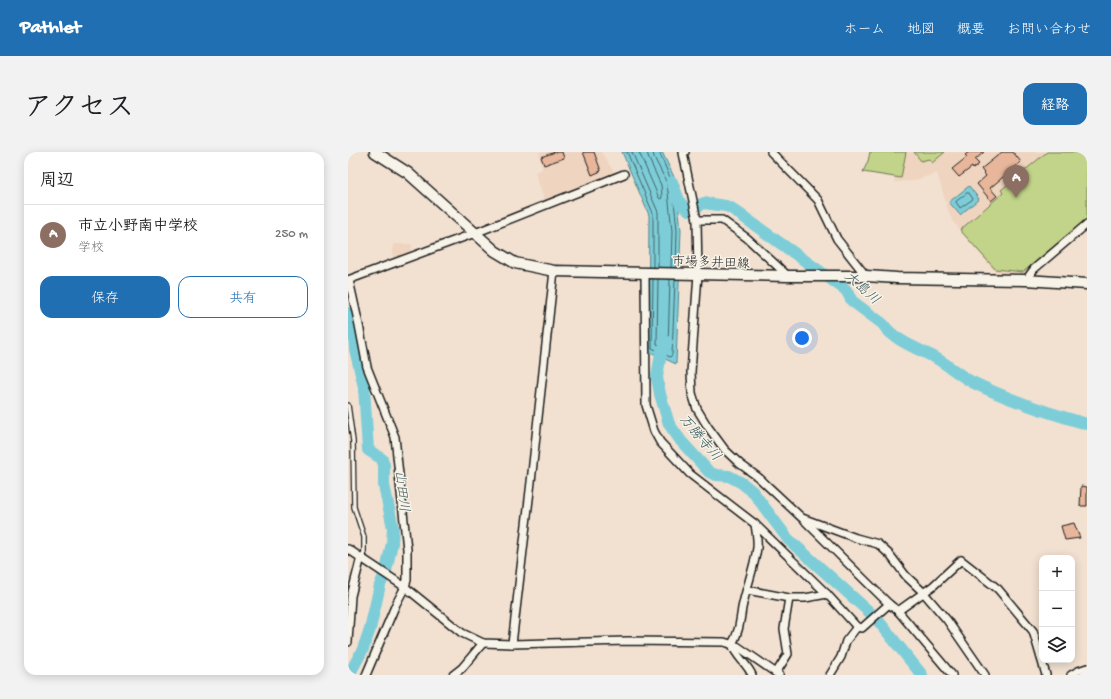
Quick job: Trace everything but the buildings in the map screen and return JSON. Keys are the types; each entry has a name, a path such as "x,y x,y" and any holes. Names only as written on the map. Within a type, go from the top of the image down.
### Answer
{"main road":[{"name":"市場多井田線","path":"375,152 408,173 495,251 515,264 554,271 788,276 866,276 1026,280 1087,284"}],"street":[{"path":"685,152 683,153 697,220 691,372 692,393 697,409 725,450 740,464 758,477 898,611 952,675"},
{"path":"771,152 818,200 838,239 866,276"},
{"path":"366,675 403,586 407,580 407,549 398,451 395,437 367,367 360,325 348,280 475,233 624,174"},
{"path":"697,220 722,220 747,238 788,276"},
{"path":"1026,280 1034,269 1087,224"},
{"path":"512,644 554,271"},
{"path":"648,272 646,404 654,431 660,442 690,474 755,524 860,627"},
{"path":"802,518 856,538 878,544 890,555 906,576 923,592 947,620 985,675"},
{"path":"752,675 749,668 734,650 732,644 740,622 757,547 757,533 755,524"},
{"path":"348,549 403,586 462,633 483,643 724,642 737,646 778,674 788,654 784,629 789,598"},
{"path":"348,642 351,596 364,559"},
{"path":"898,611 933,586 961,560 998,589 1033,631 1046,675"},
{"path":"747,590 789,598 806,598 827,594"},
{"path":"830,675 841,657 846,641 860,627 889,604"},
{"path":"453,675 462,671 483,643"},
{"path":"1071,675 1087,668"}],"lane":[{"path":"348,405 353,441 354,507 364,537 364,559"}],"shaded area":[{"path":"539,152 601,152 615,173 544,200 535,172 542,169"},
{"path":"870,152 1087,152 1087,221 1024,273 996,273 953,222 937,173 913,181 894,182 895,177 863,172"},
{"path":"393,244 412,244 412,253 393,259"}],"green space":[{"path":"870,152 906,152 901,178 863,172"},
{"path":"914,152 945,152 932,163 929,159 921,161"},
{"path":"1047,152 1087,152 1087,219 1023,272 995,269 960,230 1003,193 1001,190"}],"water":[{"path":"622,152 662,152 676,181 681,230 676,364 648,351 649,215"},
{"path":"969,186 979,199 960,215 949,202"}],"waterway":[{"name":"大島川","path":"672,182 680,203 689,210 704,203 731,208 846,290 852,301 883,324 887,330 906,344 934,357 967,379 986,389 1043,411 1087,424"},
{"name":"山田川","path":"348,313 351,320 355,349 364,387 368,450 382,459 384,465 384,485 393,528 392,543 386,571 380,585 370,629 363,649 349,675"},
{"name":"万勝寺川","path":"667,342 661,353 657,377 660,394 669,424 681,441 709,472 716,475 729,476 742,483 753,492 788,539 876,618 922,675"}],"place":[{"name":"市立小野南中学校","path":"1016,198"}]}
